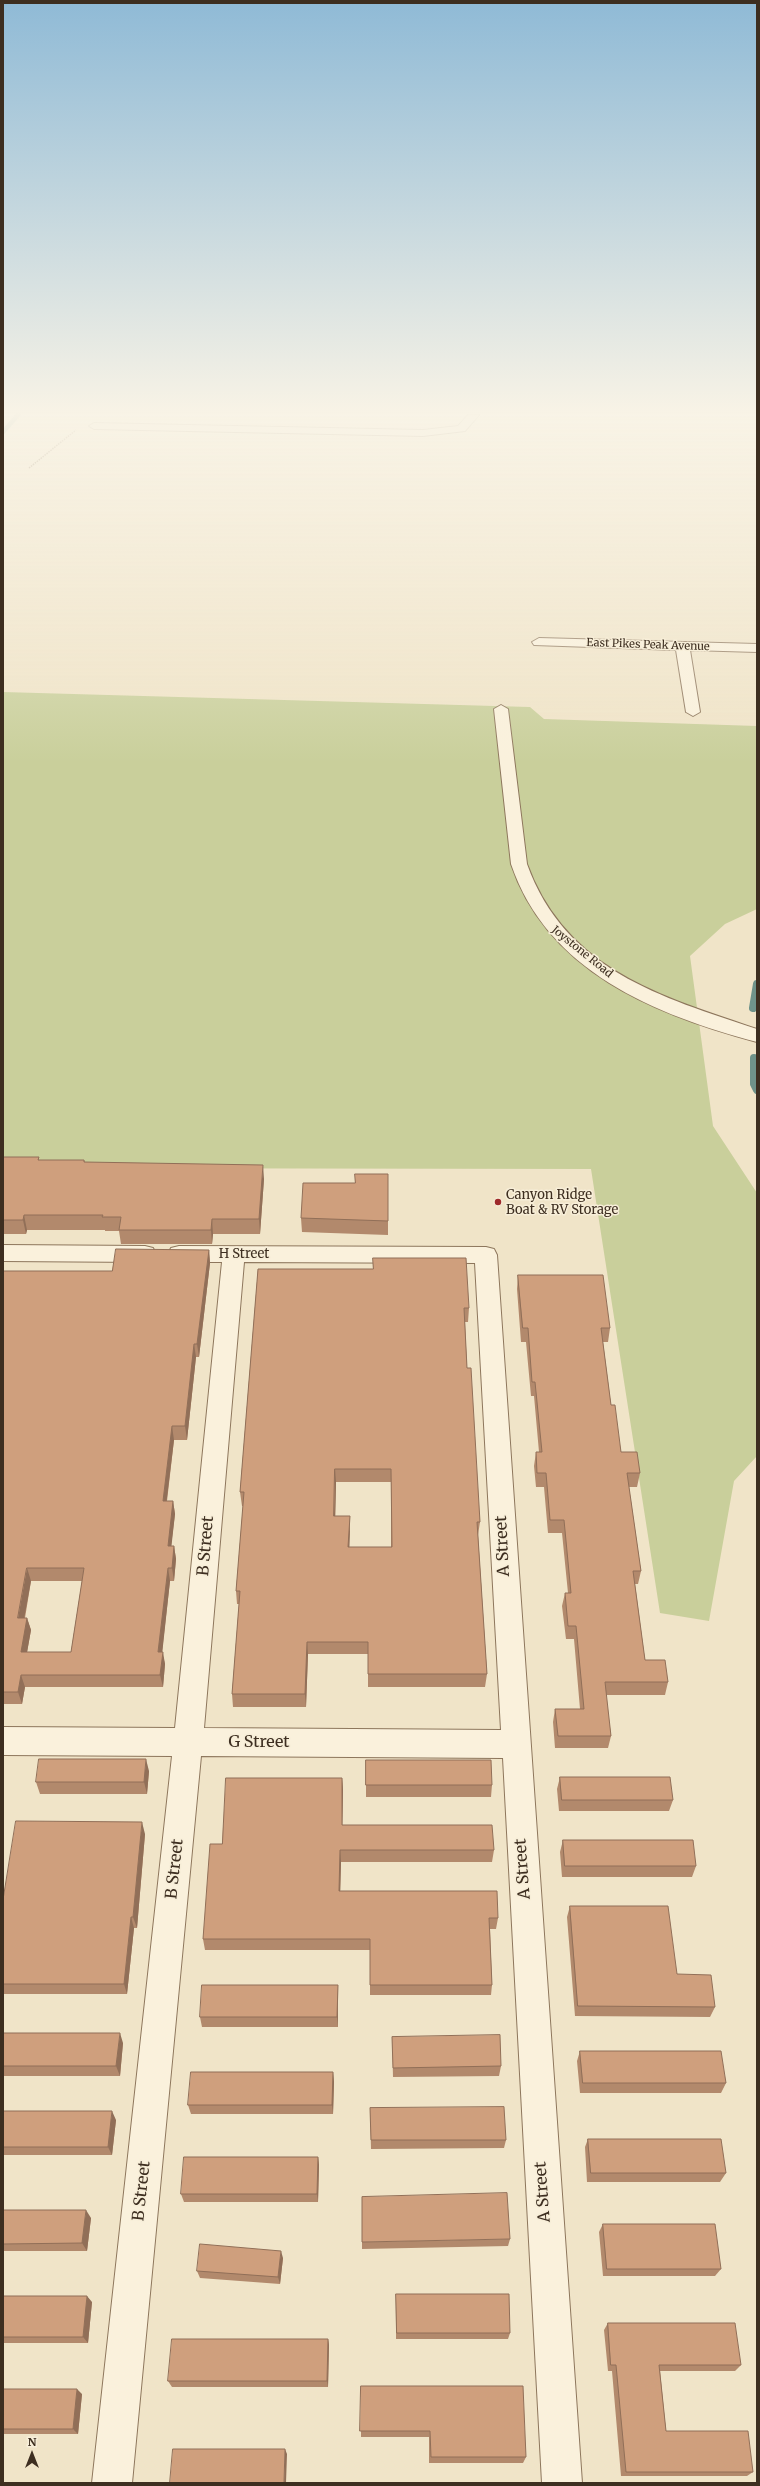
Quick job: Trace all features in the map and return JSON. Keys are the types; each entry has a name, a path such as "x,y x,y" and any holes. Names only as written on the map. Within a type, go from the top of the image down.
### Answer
{"street":[{"name":"East Pikes Peak Avenue","path":"539,642 757,648"},
{"path":"682,646 693,712"},
{"name":"Joystone Road","path":"501,709 519,864 524,886 543,918 557,934 607,975 662,1003 757,1036"},
{"name":"H Street","path":"3,1253 486,1255"},
{"name":"B Street","path":"112,2483 188,1741 234,1254"},
{"name":"A Street","path":"486,1255 515,1744 562,2483"},
{"name":"G Street","path":"3,1741 515,1744"}],"green space":[{"path":"3,692 530,707 544,719 757,726 757,909 725,924 690,956 713,1126 757,1193 757,1456 734,1481 709,1621 660,1613 591,1169 3,1168"}],"building":[{"path":"3,1157 39,1157 38,1160 84,1160 84,1162 263,1165 259,1219 212,1219 211,1230 119,1230 121,1217 102,1217 103,1215 24,1215 23,1220 3,1220"},
{"path":"355,1174 388,1174 388,1221 301,1218 303,1183 355,1183"},
{"path":"116,1249 209,1250 197,1344 194,1344 185,1426 172,1426 163,1501 173,1501 168,1546 174,1546 172,1568 168,1568 158,1652 163,1652 160,1675 21,1675 18,1692 3,1692 3,1271 112,1271","holes":["27,1568 84,1568 71,1652 21,1652 27,1618 18,1618"]},
{"path":"373,1258 466,1258 469,1308 464,1308 467,1368 471,1368 480,1522 477,1522 487,1674 368,1674 368,1642 307,1642 305,1694 232,1694 240,1591 236,1591 244,1492 240,1492 258,1269 373,1269","holes":["335,1469 391,1469 392,1547 348,1547 350,1516 334,1516"]},
{"path":"518,1275 603,1275 610,1328 601,1328 611,1405 615,1405 621,1452 637,1452 640,1473 627,1473 641,1571 633,1571 645,1660 665,1660 668,1682 605,1682 611,1736 558,1736 555,1709 584,1709 576,1626 568,1626 565,1593 571,1593 564,1520 550,1520 546,1473 537,1473 536,1452 542,1452 535,1382 532,1382 528,1328 523,1328"},
{"path":"39,1759 146,1759 144,1782 36,1782"},
{"path":"366,1760 491,1760 492,1785 366,1785"},
{"path":"560,1777 670,1777 673,1800 562,1800"},
{"path":"226,1778 342,1778 342,1825 492,1825 494,1850 340,1850 339,1891 497,1891 498,1918 489,1918 492,1985 370,1985 370,1939 203,1939 210,1844 222,1844"},
{"path":"16,1821 142,1822 133,1917 131,1917 124,1984 3,1984 3,1900"},
{"path":"563,1840 693,1840 696,1866 565,1866"},
{"path":"570,1906 668,1906 677,1974 711,1975 715,2007 578,2006"},
{"path":"202,1985 338,1985 337,2017 200,2017"},
{"path":"3,2033 120,2033 116,2066 3,2066"},
{"path":"500,2035 501,2066 393,2068 392,2037"},
{"path":"580,2051 721,2051 726,2083 583,2083"},
{"path":"191,2072 333,2072 332,2105 188,2105"},
{"path":"504,2107 506,2140 371,2140 370,2108"},
{"path":"3,2111 112,2111 108,2147 3,2147"},
{"path":"588,2139 721,2139 726,2173 591,2173"},
{"path":"184,2157 318,2157 317,2194 181,2194"},
{"path":"507,2193 510,2239 362,2242 362,2197"},
{"path":"3,2210 86,2210 82,2243 3,2244"},
{"path":"603,2224 715,2224 721,2269 607,2269"},
{"path":"200,2244 281,2251 278,2277 197,2271"},
{"path":"396,2294 509,2294 510,2333 397,2333"},
{"path":"3,2296 87,2296 83,2337 3,2337"},
{"path":"608,2323 735,2323 741,2365 659,2365 666,2431 748,2431 753,2472 626,2472 616,2365 611,2365"},
{"path":"172,2339 328,2339 327,2381 168,2381"},
{"path":"361,2386 523,2386 526,2457 431,2457 430,2431 360,2431"},
{"path":"3,2389 77,2389 73,2429 3,2429"},
{"path":"173,2449 285,2449 284,2483 170,2483"}],"waterway":[{"path":"753,1008 757,984"},
{"path":"754,1058 754,1084 757,1090"}],"place":[{"name":"Canyon Ridge Boat & RV Storage","path":"498,1202"}]}
